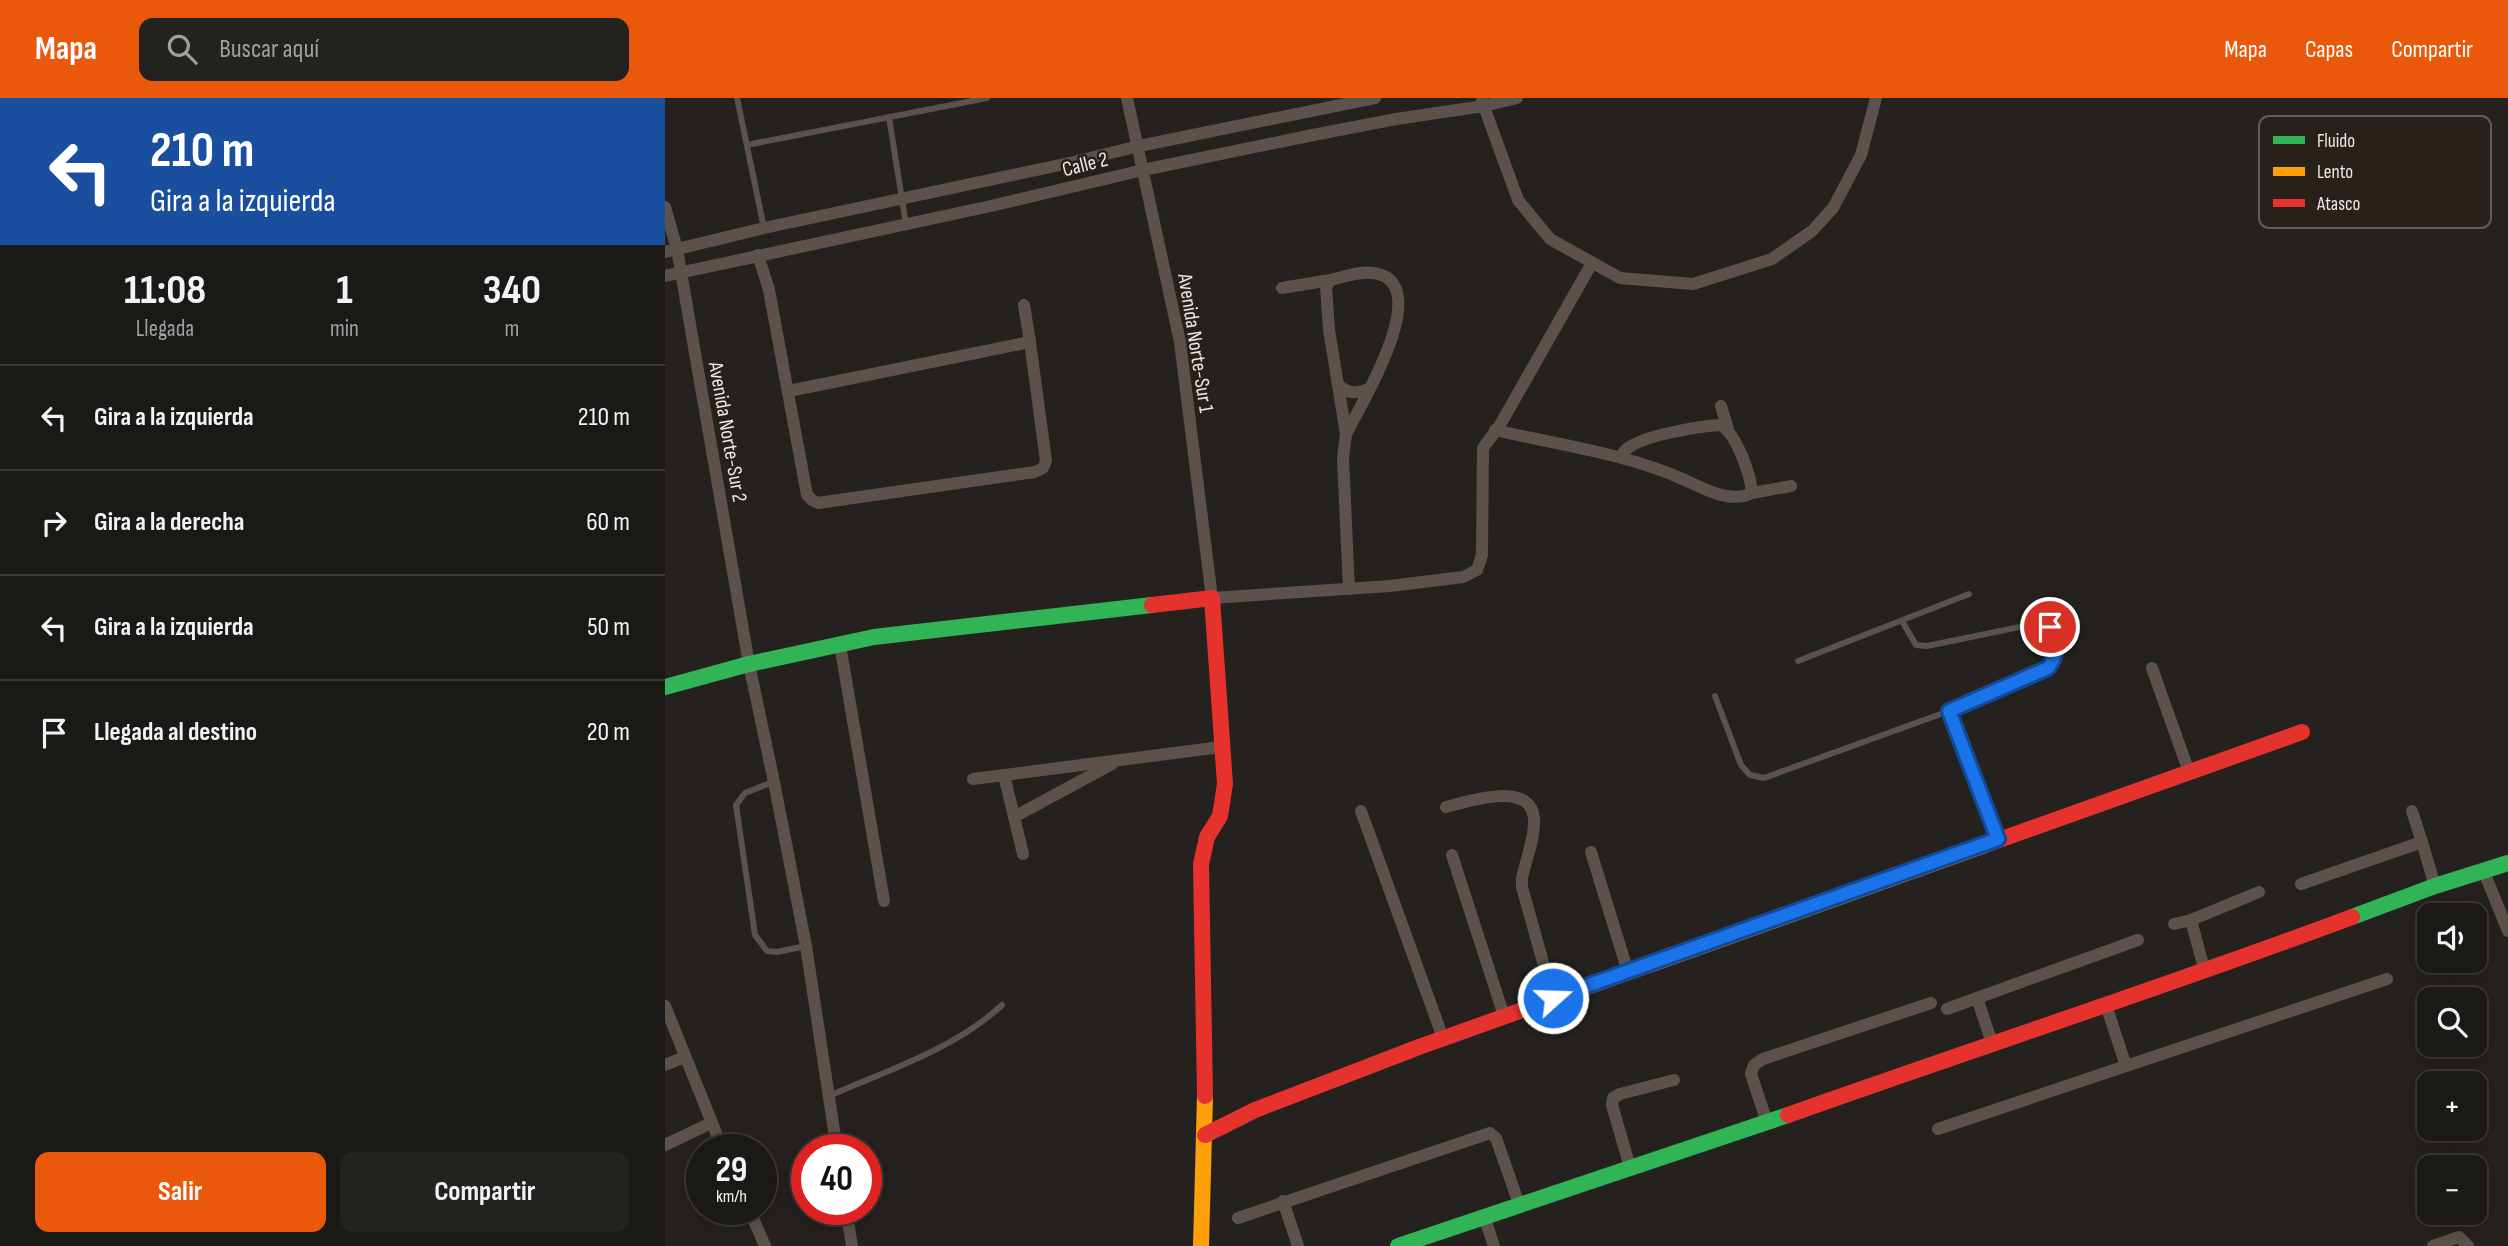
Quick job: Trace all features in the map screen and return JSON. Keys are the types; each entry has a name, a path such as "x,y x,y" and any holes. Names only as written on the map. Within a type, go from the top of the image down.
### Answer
{"street":[{"name":"Avenida Norte-Sur 1","path":"1127,98 1180,342 1212,598"},
{"path":"671,251 1139,146 1375,98"},
{"name":"Calle 2","path":"665,276 906,225 1143,170 1384,121 1517,98"},
{"path":"1483,102 1518,200 1550,239 1620,278 1693,284 1772,259 1812,231 1833,208 1861,155 1876,98"},
{"name":"Avenida Norte-Sur 2","path":"665,206 671,251 680,272 749,664 775,782 806,946 835,1134"},
{"path":"758,256 769,290 807,495 818,503 1035,472 1043,468 1046,461 1024,305"},
{"path":"665,687 749,664 886,635 1212,598 1349,589 1463,577 1477,570 1482,555 1483,448 1592,262"},
{"path":"1282,288 1376,272 1389,280 1396,291 1400,311 1394,336 1346,435"},
{"path":"1331,280 1326,287 1325,299 1346,435 1343,457 1349,589"},
{"path":"789,391 1030,342"},
{"path":"1338,385 1353,394 1368,389"},
{"path":"1721,406 1751,481 1752,493"},
{"path":"1621,456 1628,447 1675,432 1710,425 1721,425 1728,429"},
{"path":"1495,430 1621,456 1717,494 1745,497 1752,493 1791,486"},
{"path":"1201,1246 1205,1135 1201,864 1207,837 1220,816 1225,784 1212,598"},
{"path":"840,645 884,901"},
{"path":"2152,668 2189,772"},
{"path":"1205,1135 1255,1110 1443,1038 2302,732"},
{"path":"972,779 1221,747"},
{"path":"1014,817 1119,760"},
{"path":"1004,775 1023,853"},
{"path":"1446,807 1493,797 1516,797 1526,800 1530,805 1534,822 1522,887 1553,998"},
{"path":"1361,811 1443,1038"},
{"path":"2412,811 2435,886"},
{"path":"2301,884 2422,842"},
{"path":"1591,852 1628,972"},
{"path":"1452,855 1504,1016"},
{"path":"1398,1246 2205,972 2435,886 2508,863"},
{"path":"2484,872 2508,931"},
{"path":"2174,923 2191,920 2259,892"},
{"path":"2191,920 2205,972"},
{"path":"1947,1009 2138,940"},
{"path":"1938,1129 2387,979"},
{"path":"1977,998 1992,1043"},
{"path":"1767,1122 1751,1074 1754,1065 1763,1059 1931,1003"},
{"path":"2106,1005 2126,1066"},
{"path":"665,1006 716,1134"},
{"path":"665,1065 685,1056"},
{"path":"1630,1167 1612,1105 1613,1098 1674,1080"},
{"path":"665,1145 711,1123"},
{"path":"1238,1218 1490,1133 1496,1138 1519,1204"},
{"path":"1283,1201 1298,1246"},
{"path":"1484,1216 1494,1246"},
{"path":"756,1225 765,1246"},
{"path":"849,1225 852,1246"},
{"path":"2433,1246 2459,1237 2469,1246"}],"lane":[{"path":"737,98 764,228"},
{"path":"747,145 987,98"},
{"path":"889,117 906,225"},
{"path":"1798,661 1969,594"},
{"path":"1715,696 1741,765 1751,775 1764,778 1949,711 2048,668 2056,656 2054,632 2046,624 1927,646 1916,645 1902,621"},
{"path":"1949,711 1998,839"},
{"path":"775,782 745,793 736,805 755,935 767,951 778,952 806,946"},
{"path":"829,1096 946,1044 983,1023 1002,1004"}],"traffic: fast":[{"path":"665,687 749,664 874,637 1152,605"},
{"path":"2352,917 2435,886 2508,863"},
{"path":"1398,1246 1788,1115"}],"traffic: slow":[{"path":"1649,965 1985,845"},
{"path":"1201,1246 1205,1096"}],"traffic: jam":[{"path":"1152,605 1212,598 1225,784 1220,816 1207,837 1201,864 1205,1096"},
{"path":"1985,845 2302,732"},
{"path":"1788,1115 2352,917"},
{"path":"1205,1135 1255,1110 1419,1047 1649,965"}],"route":[{"path":"1553,998 1998,839 1949,711 2048,668 2056,656 2057,647 2054,632 2050,627"}]}
